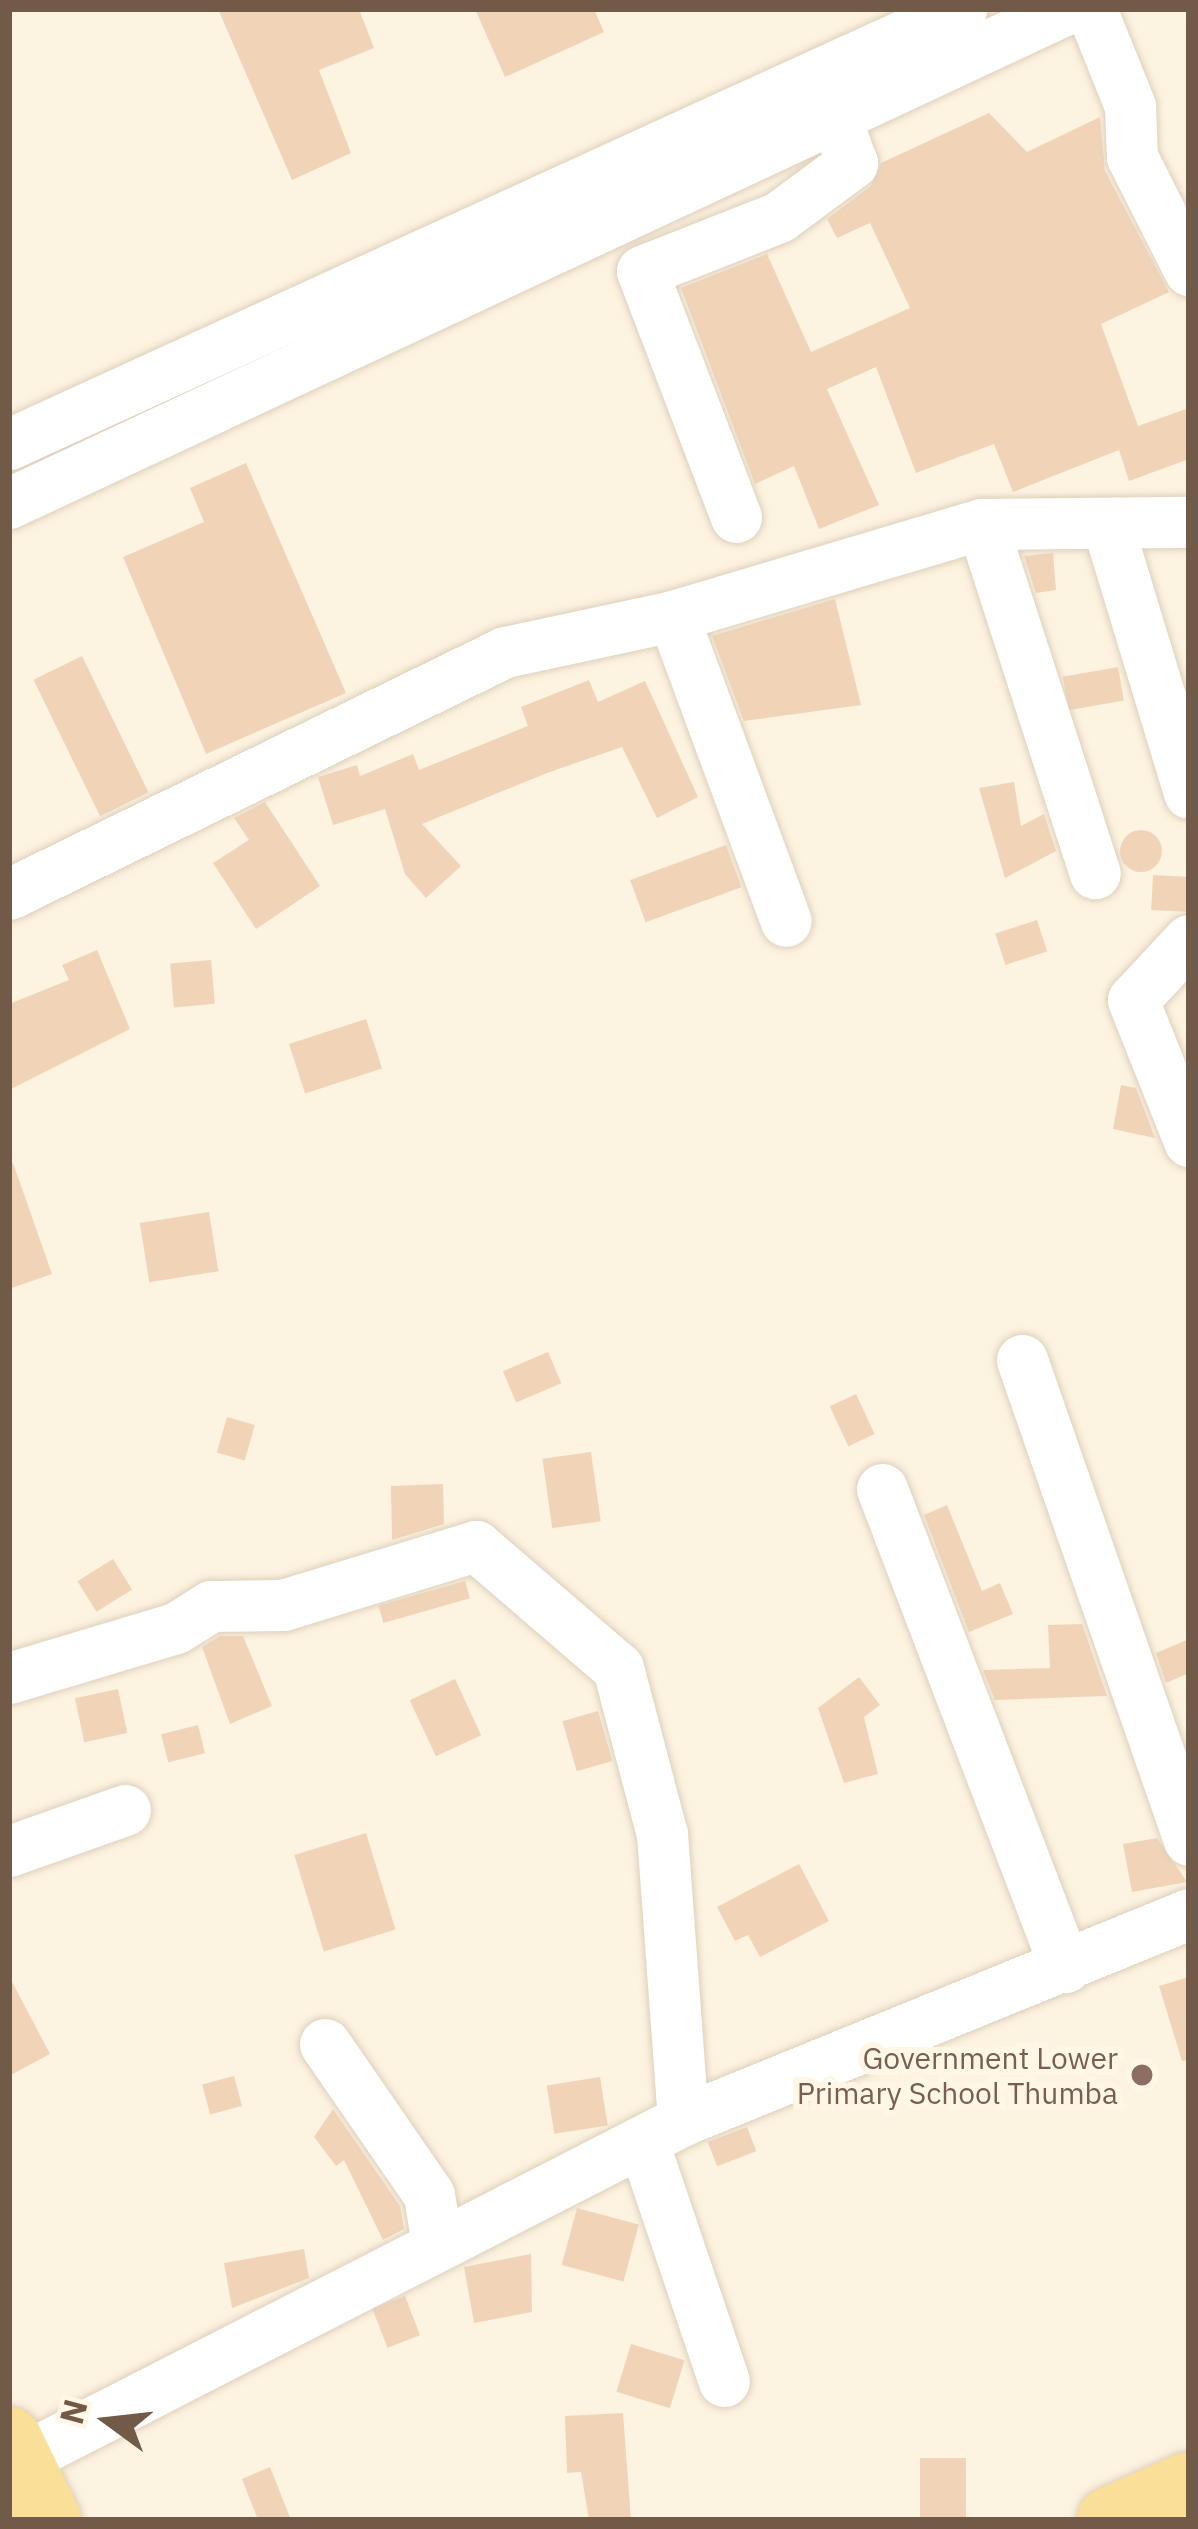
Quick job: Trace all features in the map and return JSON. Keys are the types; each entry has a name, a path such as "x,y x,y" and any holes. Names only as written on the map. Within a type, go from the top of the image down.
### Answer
{"main road":[{"path":"14,2450 48,2520"},
{"path":"1110,2520 1189,2485"}],"street":[{"path":"9,503 776,120 961,9"},
{"path":"77,472 30,434 776,120 835,117 1066,9"},
{"path":"1091,9 1130,106 1132,157 1189,270"},
{"path":"736,517 642,271 778,217 852,163 835,117"},
{"path":"9,894 505,652 673,616 982,524 1189,522"},
{"path":"982,524 1095,873"},
{"path":"1108,526 1189,794"},
{"path":"673,616 787,921"},
{"path":"1189,940 1133,1000 1189,1141"},
{"path":"1022,1360 1189,1840"},
{"path":"882,1489 1065,1967"},
{"path":"9,1678 176,1628 211,1606 283,1605 476,1546 618,1668 662,1834 664,2134 724,2381"},
{"path":"9,1851 125,1810"},
{"path":"14,2450 436,2238 664,2134 1189,1915"},
{"path":"325,2044 429,2194 436,2238"}],"building":[{"path":"218,9 359,9 374,48 319,70 351,153 292,180"},
{"path":"475,9 594,9 604,32 505,77"},
{"path":"989,113 1027,152 1100,117 1105,171 1169,292 1101,324 1138,426 1189,408 1189,459 1129,481 1119,450 1013,492 994,444 916,473 876,367 827,389 879,505 819,529 794,466 755,484 681,288 767,254 811,352 910,308 870,223 837,238 827,219 871,186 881,163"},
{"path":"246,463 346,693 206,754 123,557 204,522 190,488"},
{"path":"1053,553 1056,590 1036,593 1024,556"},
{"path":"835,599 861,705 744,721 712,636"},
{"path":"82,656 149,793 100,816 33,680"},
{"path":"1118,667 1124,700 1069,710 1063,677"},
{"path":"589,680 598,702 645,681 698,797 657,818 622,747 547,773 422,824 461,866 426,898 405,874 385,809 333,825 318,777 357,765 360,776 413,754 419,770 528,726 521,707"},
{"path":"1014,782 1021,826 1044,814 1056,851 1005,878 979,788"},
{"path":"265,802 320,886 256,929 213,863 249,840 234,818"},
{"path":"1141,830 1156,836 1162,851 1156,866 1141,872 1126,866 1120,851 1126,836"},
{"path":"726,845 741,887 646,922 630,880"},
{"path":"1153,875 1189,877 1187,912 1151,910"},
{"path":"1037,920 1047,951 1005,965 995,934"},
{"path":"97,950 130,1029 9,1090 9,1004 69,980 62,965"},
{"path":"211,960 215,1004 174,1007 170,964"},
{"path":"366,1019 382,1068 305,1093 289,1044"},
{"path":"1121,1085 1136,1088 1155,1138 1113,1129"},
{"path":"13,1163 52,1274 9,1289 9,1164"},
{"path":"209,1212 218,1271 149,1282 140,1223"},
{"path":"548,1352 561,1383 516,1402 503,1371"},
{"path":"856,1394 875,1434 848,1446 830,1406"},
{"path":"227,1417 255,1425 245,1461 217,1453"},
{"path":"591,1452 601,1521 552,1528 542,1459"},
{"path":"443,1484 444,1524 392,1540 391,1486"},
{"path":"947,1505 982,1591 1000,1583 1013,1614 969,1632 924,1515"},
{"path":"113,1559 132,1590 96,1612 77,1581"},
{"path":"465,1581 470,1598 383,1623 378,1606"},
{"path":"1082,1624 1107,1696 995,1700 983,1670 1050,1668 1048,1625"},
{"path":"220,1636 243,1636 272,1706 230,1724 202,1647"},
{"path":"1189,1639 1189,1673 1166,1683 1156,1653"},
{"path":"859,1677 880,1705 864,1717 878,1774 844,1783 818,1708"},
{"path":"455,1679 481,1735 436,1756 410,1700"},
{"path":"118,1689 127,1733 84,1742 75,1698"},
{"path":"598,1711 612,1761 577,1771 562,1721"},
{"path":"198,1725 205,1753 168,1762 161,1734"},
{"path":"366,1833 396,1930 324,1952 294,1855"},
{"path":"1157,1838 1187,1882 1132,1892 1123,1844"},
{"path":"799,1864 829,1921 760,1957 748,1935 735,1941 717,1907"},
{"path":"9,1976 50,2054 9,2076"},
{"path":"1189,1977 1189,2060 1182,2061 1159,1986"},
{"path":"234,2076 242,2106 210,2114 202,2085"},
{"path":"600,2077 608,2125 554,2134 547,2085"},
{"path":"333,2109 400,2206 404,2229 383,2240 344,2160 336,2166 314,2137"},
{"path":"747,2127 756,2151 717,2166 708,2142"},
{"path":"577,2208 639,2225 624,2282 562,2265"},
{"path":"304,2249 309,2278 232,2308 224,2263"},
{"path":"531,2254 532,2312 474,2323 464,2267"},
{"path":"405,2296 420,2335 387,2348 372,2309"},
{"path":"631,2344 685,2360 670,2408 616,2392"},
{"path":"623,2413 631,2520 589,2520 581,2472 567,2473 565,2416"},
{"path":"920,2458 966,2458 966,2517 920,2517"},
{"path":"270,2467 291,2520 258,2520 242,2479"}],"place":[{"name":"Government Lower Primary School Thumba","path":"1142,2075"}]}
